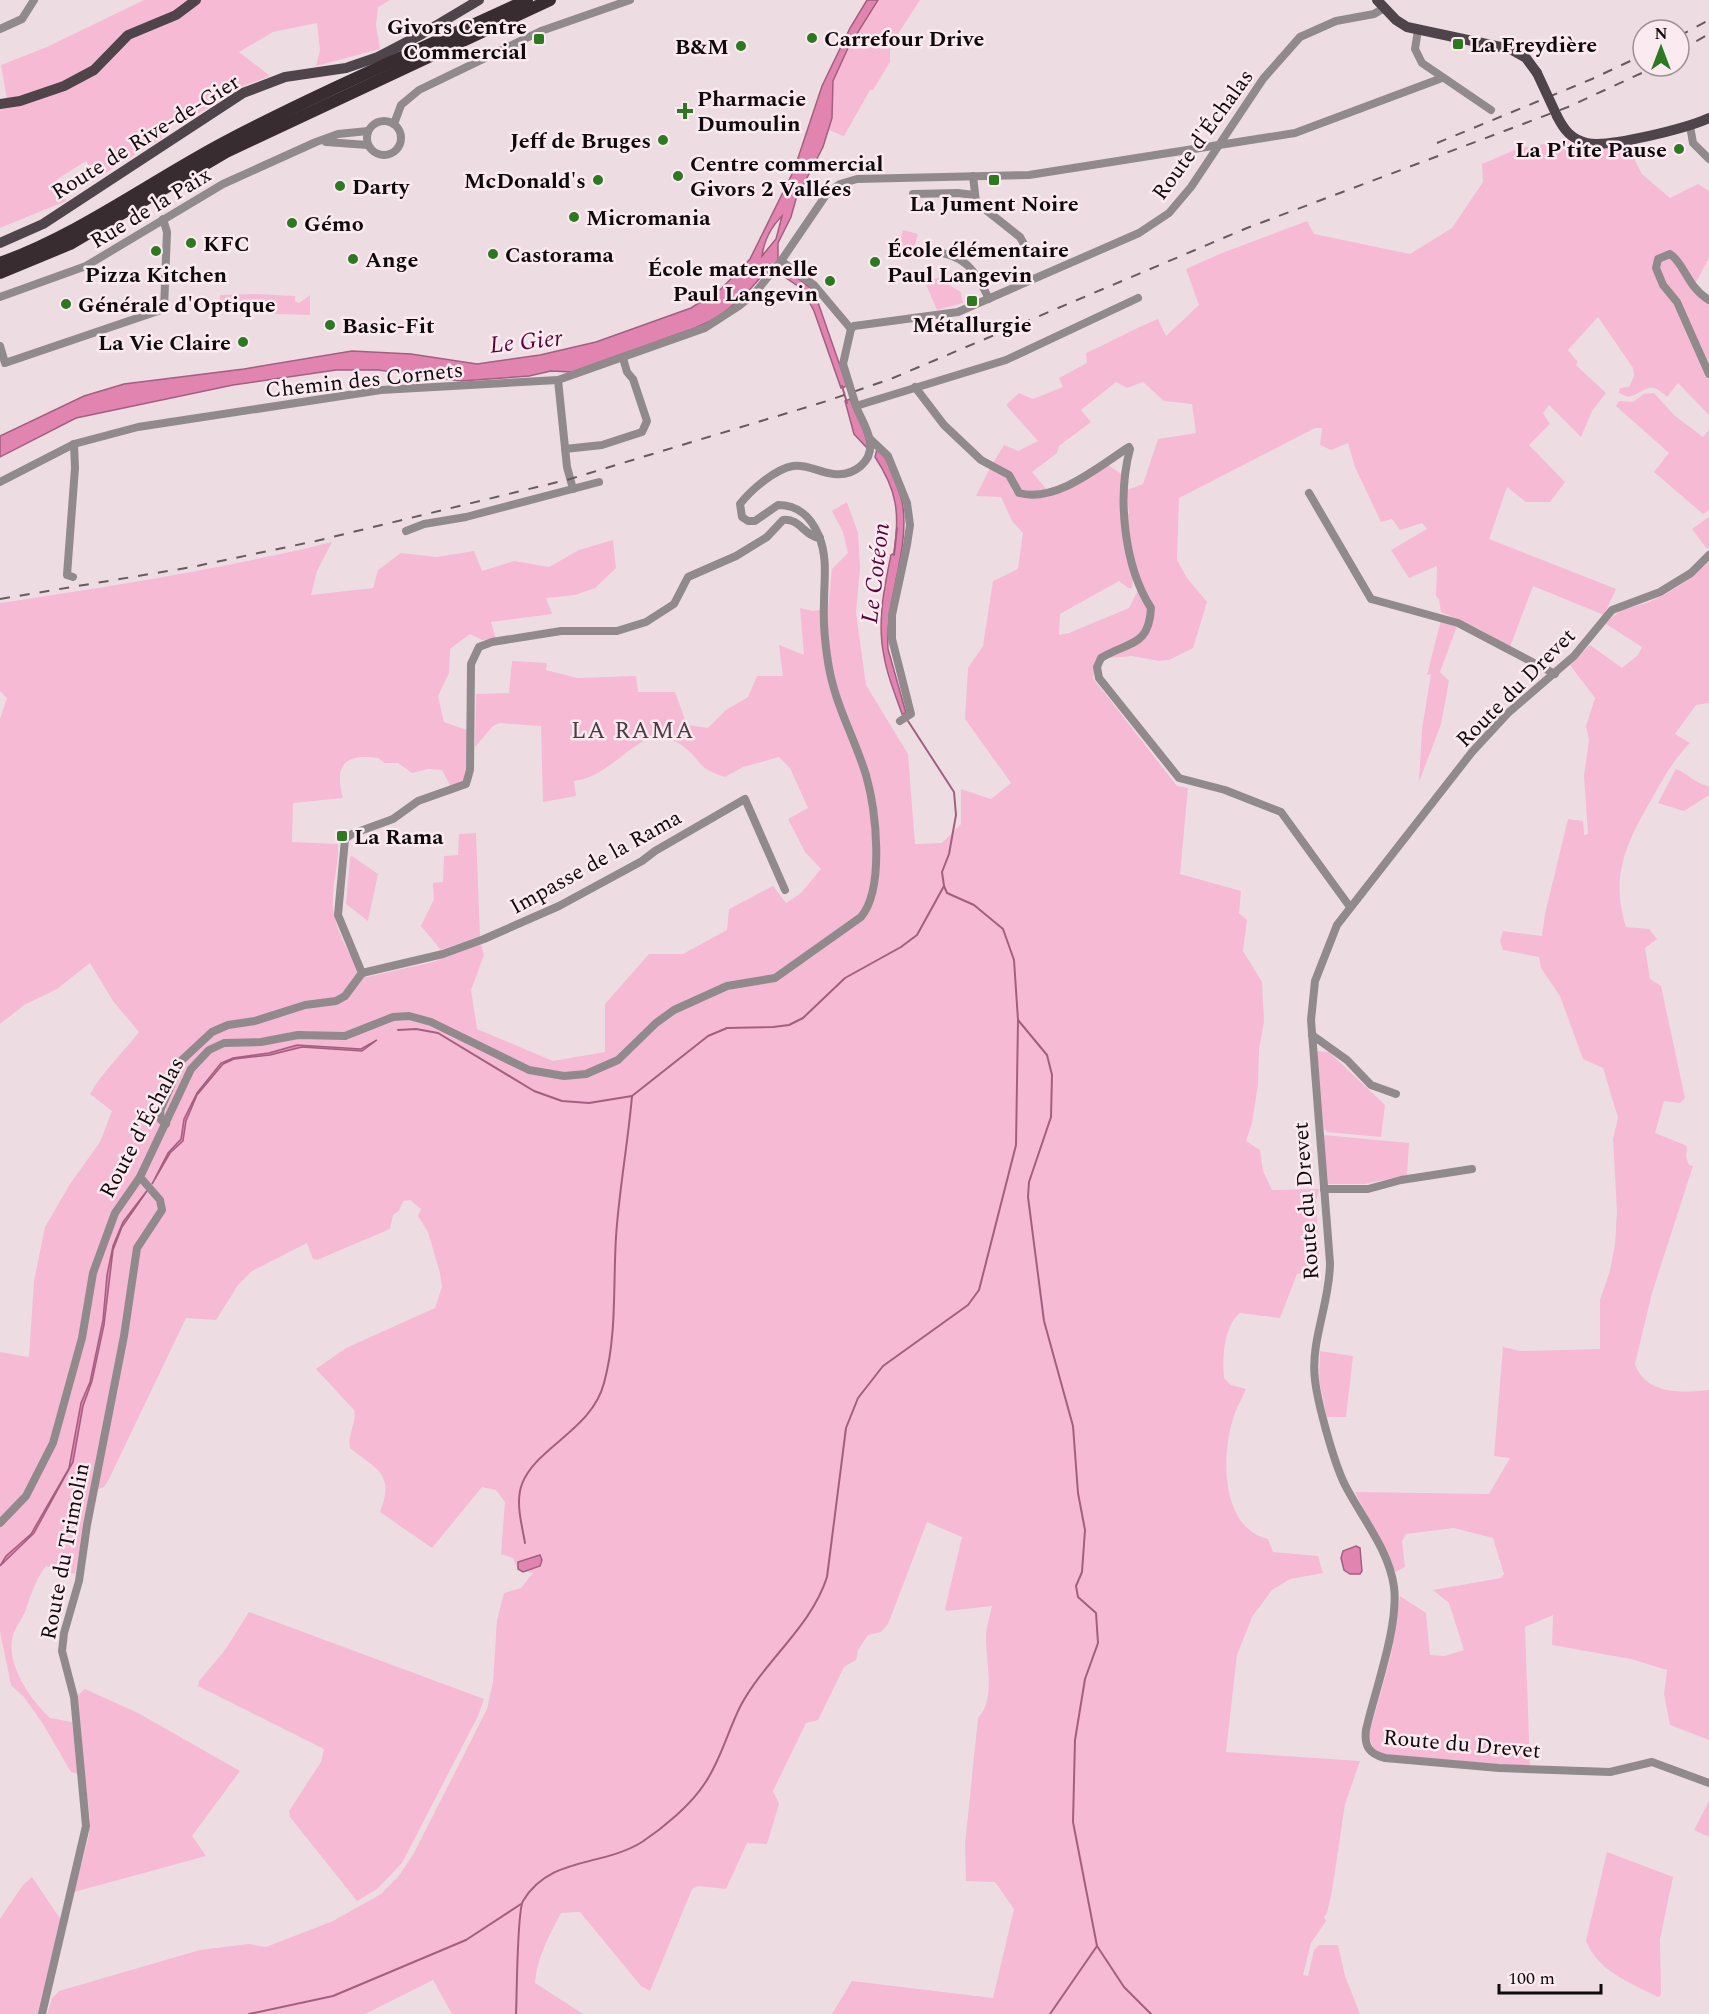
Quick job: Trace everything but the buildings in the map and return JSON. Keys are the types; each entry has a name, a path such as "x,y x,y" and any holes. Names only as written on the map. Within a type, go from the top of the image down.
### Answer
{"highway":[{"path":"0,263 66,235 187,163 253,128 527,0"},
{"path":"0,273 70,244 226,152 549,0"}],"main road":[{"path":"0,104 42,95 94,70 128,35 176,15 196,0"},
{"name":"Route de Rive-de-Gier","path":"0,243 43,224 243,93 285,77 346,68 378,57 422,34 478,0"},
{"path":"1381,4 1396,20 1419,30 1510,49 1526,58 1570,136 1592,144 1690,126 1709,118"}],"street":[{"path":"0,29 22,19 34,0"},
{"path":"394,124 401,105 419,90 541,31 630,0"},
{"name":"Route d'Échalas","path":"850,329 859,324 939,316 989,299 1139,233 1169,213 1191,187 1263,79 1300,38 1336,21 1374,14 1381,4"},
{"path":"1419,30 1416,53 1422,63 1491,110"},
{"name":"Chemin des Cornets","path":"0,482 74,444 138,427 370,392 558,380 622,358 705,328 754,294 781,261 826,195 840,184 856,179 1029,175 1295,133 1442,78"},
{"path":"382,121 394,124 399,130 401,139 396,151 381,155 368,145 368,131 382,121"},
{"path":"1690,126 1693,143 1709,159"},
{"name":"Rue de la Paix","path":"0,297 86,266 223,183 338,134 368,131"},
{"name":"Rue de la Paix","path":"316,142 368,145"},
{"path":"973,176 976,202 1020,237 1025,246"},
{"path":"913,194 974,195"},
{"path":"0,346 5,363 164,309 167,232 164,219"},
{"path":"932,252 943,252 966,262 975,270 989,299"},
{"path":"1709,300 1691,286 1675,257 1670,254 1658,259 1656,268 1663,285 1677,302 1709,374"},
{"path":"781,261 814,285 850,329 843,364 856,406 870,439 888,456 907,503 910,525 892,615 892,639 911,714 900,722"},
{"path":"856,406 915,387 953,378 1005,360 1138,298"},
{"path":"565,450 602,445 642,432 646,428 647,421 633,379 627,372 622,358"},
{"path":"558,380 565,450 573,489"},
{"path":"915,387 938,418 981,460 1009,475 1019,493 1030,495 1049,492 1070,483 1128,447 1130,449 1125,484 1130,564 1151,608 1151,614 1148,629 1142,639 1101,658 1097,668 1099,678 1179,778 1225,790 1281,812 1350,907"},
{"name":"Route d'Échalas","path":"0,1522 26,1496 53,1443 82,1338 99,1254 115,1213 140,1177 191,1069 201,1056 215,1046 298,1035 345,1036 404,1015 431,1022 514,1065 535,1072 571,1076 594,1072 618,1060 656,1023 674,1010 727,986 775,978 861,917 869,906 874,886 871,801 866,775 835,696 830,672 824,613 826,565 820,538 812,523 800,509 778,505 755,521 748,521 742,517 740,504 749,493 790,466 807,466 834,474 857,469 867,457 870,439"},
{"path":"73,577 67,575 75,468 74,444"},
{"path":"406,531 424,524 466,517 599,482"},
{"path":"1309,493 1371,598 1458,623 1555,674"},
{"path":"166,1124 161,1120 160,1111 175,1074 182,1060 201,1041 228,1024 255,1021 306,1005 336,1001 345,996 362,973 338,915 345,839 352,834 393,819 418,801 466,784 470,770 471,664 479,646 561,631 617,631 646,622 674,604 688,577 736,556 767,537 783,520 797,522 812,536 820,538"},
{"name":"Route du Drevet","path":"1709,555 1690,573 1660,592 1612,610 1587,641 1555,674 1487,735 1337,925 1318,968 1312,1005 1312,1035 1330,1273 1315,1355 1317,1391 1339,1472 1384,1554 1394,1587 1392,1622 1366,1730 1366,1742 1370,1751 1384,1758 1464,1765 1610,1772 1652,1762 1709,1783"},
{"name":"Impasse de la Rama","path":"362,973 456,950 515,926 642,861 655,851 745,799 785,890"},
{"path":"1312,1035 1347,1060 1371,1085 1396,1094"},
{"path":"1324,1190 1368,1189 1401,1180 1472,1168"},
{"name":"Route du Trimolin","path":"42,2014 86,1826 74,1697 63,1660 63,1633 82,1565 87,1525 124,1336 137,1248 162,1210 160,1200 140,1177"}],"shaded area":[{"path":"144,0 390,0 378,7 376,25 380,49 316,66 320,50 317,23 273,32 239,52 270,76 243,86 178,126 174,120 158,129 162,138 97,178 86,161 56,180 66,201 0,228 0,104 7,99 1,65 47,47"},
{"path":"867,0 878,0 848,48 833,81 832,118 823,147 796,199 791,217 778,243 778,259 781,265 814,291 847,386 841,388 814,311 802,289 770,267 744,296 717,318 572,372 551,371 529,376 461,381 378,370 336,370 233,385 76,418 0,457 0,436 84,396 124,384 244,369 352,351 411,354 477,364 540,355 596,342 691,308 721,289 750,259 794,170 822,86 850,28","holes":["782,216 776,239 762,256 769,234"]},
{"path":"878,0 920,0 890,46 890,62 873,90 870,90 844,136 829,130 835,73 851,40"},
{"path":"1565,140 1589,150 1627,145 1642,174 1670,198 1698,184 1709,191 1709,258 1695,284 1695,294 1709,303 1709,368 1705,375 1709,380 1709,415 1678,383 1667,397 1651,388 1628,397 1619,393 1620,388 1629,387 1634,376 1633,368 1598,317 1568,350 1578,362 1576,365 1606,393 1592,411 1581,437 1549,405 1543,413 1550,424 1529,445 1565,482 1550,502 1526,502 1507,487 1489,539 1616,589 1604,615 1533,586 1510,647 1479,629 1441,612 1439,599 1436,596 1437,566 1409,578 1391,550 1427,529 1422,523 1400,530 1392,519 1381,522 1355,467 1348,443 1331,450 1320,445 1322,428 1315,428 1179,498 1177,560 1187,578 1207,602 1193,648 1169,660 1159,661 1132,656 1097,659 1093,678 1177,786 1188,788 1180,874 1241,891 1239,913 1247,920 1243,951 1262,982 1264,1022 1259,1049 1258,1084 1252,1123 1246,1141 1260,1150 1263,1171 1272,1190 1319,1189 1316,1201 1319,1255 1308,1264 1306,1273 1297,1274 1280,1318 1240,1313 1230,1326 1225,1343 1224,1378 1231,1385 1246,1389 1233,1419 1227,1452 1228,1489 1233,1506 1241,1521 1253,1532 1268,1539 1273,1552 1318,1556 1323,1573 1290,1579 1272,1590 1252,1617 1237,1655 1226,1752 1360,1761 1345,1804 1332,1891 1324,1917 1326,1921 1311,1943 1303,1975 1308,1976 1314,1950 1319,1945 1338,1945 1345,1976 1360,2014 832,2014 852,1981 993,1998 1014,1909 995,1882 966,1881 965,1844 978,1718 984,1710 989,1689 986,1634 992,1606 947,1611 945,1609 962,1537 927,1522 888,1624 881,1632 868,1635 858,1650 856,1660 844,1667 818,1720 806,1723 773,1791 779,1804 767,1844 747,1843 726,1889 698,1886 692,1889 650,1991 641,1986 580,1912 561,1913 541,1955 535,1983 583,2014 452,2014 433,1980 365,2014 47,2014 52,1998 59,1991 200,1950 249,1944 266,1947 333,1921 381,1894 398,1877 414,1853 487,1709 493,1682 497,1620 504,1593 521,1588 533,1573 518,1570 513,1558 501,1554 505,1502 496,1490 482,1487 432,1548 380,1512 384,1499 384,1480 375,1468 350,1448 354,1410 316,1369 346,1348 435,1308 442,1287 428,1232 418,1216 421,1209 410,1200 403,1201 399,1211 393,1215 390,1229 317,1260 313,1259 307,1243 252,1271 238,1285 216,1320 186,1318 109,1479 104,1487 90,1492 75,1574 46,1566 39,1577 14,1632 12,1655 20,1679 42,1710 50,1718 72,1722 78,1774 71,1772 43,1724 24,1697 11,1685 0,1631 0,1352 29,1357 34,1281 45,1227 70,1184 100,1142 112,1111 90,1094 139,1032 113,1001 90,963 57,989 24,1005 0,1024 0,719 7,698 0,691 0,603 208,569 332,542 317,571 311,595 373,588 378,570 401,553 437,557 474,551 482,571 514,561 549,567 579,550 613,540 616,568 595,588 575,595 546,598 552,614 491,622 496,639 482,640 470,634 450,649 449,673 438,696 444,722 467,730 467,773 461,784 451,787 442,770 428,769 412,773 398,763 385,763 378,758 366,757 349,760 341,770 340,787 343,798 293,803 292,842 338,844 333,906 341,936 360,973 367,977 433,962 481,944 484,955 471,990 477,1029 553,1061 605,1052 605,1004 649,954 683,954 727,930 729,909 773,886 786,903 801,893 821,869 805,852 788,819 808,808 790,768 779,757 743,767 725,777 709,771 666,733 642,742 599,773 574,781 576,796 543,802 541,726 499,723 493,726 475,747 476,694 509,693 512,661 547,663 546,670 577,678 636,676 638,692 675,692 687,725 708,728 726,710 748,697 757,676 783,676 779,645 804,655 800,608 813,611 828,609 832,569 848,553 843,532 832,511 847,502 858,533 860,568 856,613 866,685 908,754 915,844 942,843 961,824 961,789 991,799 1011,783 965,719 968,668 983,646 993,581 1018,569 1023,533 1012,521 1001,497 976,496 990,468 1008,479 1013,492 1034,495 1060,488 1108,465 1123,475 1122,510 1129,514 1127,490 1143,484 1158,439 1196,433 1192,404 1164,401 1143,382 1127,388 1116,382 1081,410 1091,422 1059,446 1057,453 1032,472 1047,490 1032,492 1020,490 1013,474 993,463 1004,445 1018,451 1038,441 1006,405 1019,393 1033,399 1063,387 1059,378 1087,363 1086,353 1158,319 1166,336 1199,305 1186,269 1307,221 1314,234 1410,254 1452,228 1483,182 1482,164 1517,149","holes":["1128,563 1138,590 1129,608 1059,635 1060,614 1119,581 1128,588 1132,588 1133,579"]},
{"path":"903,230 918,234 910,260 895,256"},
{"path":"944,276 949,279 949,285 961,292 963,303 937,310 925,282"},
{"path":"220,295 295,296 295,301 299,303 310,295 310,315 219,312"},
{"path":"1654,393 1674,415 1703,437 1709,430 1709,510 1703,514 1654,472 1669,453 1616,406 1619,401 1633,402 1644,394"},
{"path":"850,399 868,449 854,434 845,401"},
{"path":"877,449 891,467 903,507 903,542 888,631 888,649 906,713 902,714 887,671 882,644 882,606 891,555 894,553 897,526 895,502 888,480 875,457"},
{"path":"1709,517 1709,547 1707,549 1692,529"},
{"path":"1709,561 1709,703 1696,705 1675,734 1690,743 1669,770 1634,831 1623,861 1620,892 1621,909 1626,927 1649,929 1657,939 1645,948 1650,979 1661,986 1685,1098 1680,1103 1664,1101 1655,1133 1687,1146 1686,1157 1689,1165 1693,1166 1652,1293 1635,1364 1647,1382 1656,1387 1688,1392 1709,1390 1709,1740 1670,1725 1664,1694 1667,1670 1631,1659 1552,1645 1553,1615 1525,1627 1530,1767 1382,1754 1374,1750 1369,1735 1391,1655 1400,1596 1426,1613 1430,1655 1445,1656 1464,1650 1449,1603 1433,1590 1501,1578 1504,1574 1493,1538 1454,1528 1406,1534 1402,1541 1405,1567 1395,1572 1355,1492 1489,1494 1510,1458 1494,1456 1503,1347 1520,1351 1600,1349 1600,1300 1610,1271 1615,1244 1617,1212 1613,1139 1618,1118 1603,1068 1583,1059 1560,996 1541,968 1539,957 1503,950 1500,941 1503,931 1542,936 1545,914 1568,819 1583,821 1584,835 1588,834 1584,776 1589,740 1586,726 1595,698 1570,665 1590,645 1622,668 1638,655 1642,647 1606,624 1621,611 1651,601 1675,589"},
{"path":"1441,620 1457,626 1440,672 1449,681 1441,724 1419,782 1422,729 1431,674 1427,675"},
{"path":"1676,769 1709,786 1709,795 1684,811 1658,803"},
{"path":"476,833 480,936 441,950 421,926 434,899 433,883 443,882 444,856 458,855 459,834"},
{"path":"352,856 378,874 368,921 346,904 350,857"},
{"path":"377,1040 362,1051 302,1047 270,1055 234,1059 223,1064 197,1095 186,1121 183,1141 170,1153 152,1184 168,1153 181,1139 184,1119 197,1093 221,1063 233,1058 269,1053 297,1045 361,1049"},
{"path":"1317,1051 1329,1052 1385,1105 1381,1137 1327,1132 1324,1128"},
{"path":"1323,1135 1409,1143 1407,1175 1365,1184 1327,1184"},
{"path":"149,1188 122,1227 113,1250 104,1325 92,1381 83,1406 73,1462 34,1533 0,1566 6,1556 31,1534 69,1468 81,1403 90,1382 103,1320 107,1275 113,1246 123,1222"},
{"path":"1320,1351 1353,1356 1346,1417 1327,1417 1319,1380"},
{"path":"1356,1546 1360,1548 1362,1571 1360,1574 1350,1574 1344,1570 1341,1558 1343,1551"},
{"path":"540,1555 542,1560 540,1566 523,1572 518,1569 518,1562"},
{"path":"249,1612 484,1699 478,1716 402,1863 377,1889 357,1901 290,1817 289,1811 321,1762 324,1749 198,1686 199,1681 225,1650"},
{"path":"85,1689 138,1713 240,1771 192,1836 206,1856 74,1892 89,1835 90,1817 78,1695"},
{"path":"1709,1801 1709,1837 1694,1830"},
{"path":"1607,1852 1673,1877 1660,1939 1661,1995 1658,1997 1626,1981 1607,1968 1592,1952 1586,1941"},
{"path":"32,1877 61,1920 39,2014 0,2014 0,1919 23,1885"}],"waterway":[{"name":"Le Cotéon","path":"842,386 847,403"},
{"name":"Le Cotéon","path":"894,555 897,528"},
{"path":"908,721 954,792 956,815 949,854 942,872 944,886 947,893 974,905 1003,929 1014,960 1018,1020 1047,1055 1052,1075 1051,1117 1029,1182 1028,1197 1044,1321 1073,1426 1078,1493 1085,1530 1082,1572 1076,1586 1078,1597 1096,1613 1098,1643 1085,1679 1075,1740 1073,1822 1097,1946 1050,2014"},
{"path":"398,1030 416,1029 438,1033 534,1091 562,1101 589,1103 632,1096 708,1036 727,1028 789,1025 803,1018 845,978 901,947 917,935 944,886"},
{"path":"516,2014 518,1936 523,1901 547,1876 562,1869 627,1850 642,1842 676,1816 699,1791 716,1765 732,1724 751,1688 799,1627 820,1595 827,1577 846,1428 858,1398 883,1366 968,1305 979,1290 1016,1145 1018,1020"},
{"path":"525,1543 519,1506 522,1484 539,1459 588,1413 598,1399 604,1383 611,1347 617,1219 632,1096"},
{"path":"249,2014 333,1996 466,1940 521,1904"},
{"path":"1097,1946 1124,1987 1151,2014"}],"railway":[{"path":"1691,30 1709,20"},
{"path":"1691,44 1709,34"},
{"path":"1437,143 1631,61"},
{"path":"0,599 192,567 316,541 570,479 827,401 893,378 1247,228 1568,107 1631,78"}],"place":[{"name":"Carrefour Drive","path":"812,38"},
{"name":"Givors Centre Commercial","path":"539,39"},
{"name":"La Freydière","path":"1458,44"},
{"name":"B&M","path":"741,46"},
{"name":"Pharmacie Dumoulin","path":"685,111"},
{"name":"Jeff de Bruges","path":"663,140"},
{"name":"La P'tite Pause","path":"1679,149"},
{"name":"Centre commercial Givors 2 Vallées","path":"678,176"},
{"name":"McDonald's","path":"598,180"},
{"name":"La Jument Noire","path":"994,180"},
{"name":"Darty","path":"340,186"},
{"name":"Micromania","path":"574,217"},
{"name":"Gémo","path":"292,223"},
{"name":"KFC","path":"191,243"},
{"name":"Pizza Kitchen","path":"156,251"},
{"name":"Castorama","path":"493,254"},
{"name":"Ange","path":"353,259"},
{"name":"École élémentaire Paul Langevin","path":"875,262"},
{"name":"École maternelle Paul Langevin","path":"830,281"},
{"name":"Métallurgie","path":"972,301"},
{"name":"Générale d'Optique","path":"66,304"},
{"name":"Basic-Fit","path":"330,325"},
{"name":"La Vie Claire","path":"243,342"},
{"name":"La Rama","path":"342,836"}],"district":[{"name":"LA RAMA","path":"633,730"}],"water label":[{"name":"Le Gier","path":"526,341"}]}
